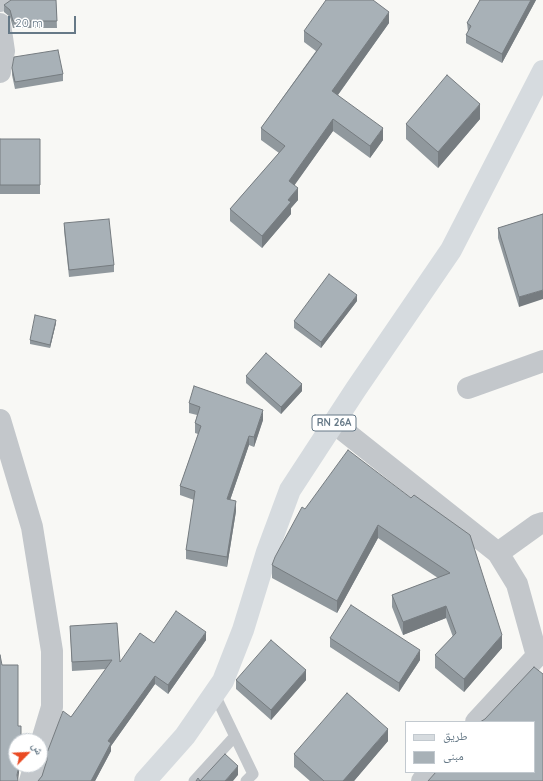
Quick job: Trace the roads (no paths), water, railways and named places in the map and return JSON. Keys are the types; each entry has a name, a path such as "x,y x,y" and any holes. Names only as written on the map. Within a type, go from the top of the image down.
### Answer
{"main road":[{"name":"RN 26A","path":"145,781 185,736 223,681 243,630 267,552 290,490 450,250 542,74"}],"street":[{"path":"0,24 4,51 0,72"},
{"path":"468,388 543,361"},
{"path":"0,420 32,527 52,651 52,707 44,733"},
{"path":"334,423 498,553 517,584 540,658 477,721"},
{"path":"498,553 537,525 543,523"},
{"path":"422,781 429,773"}],"lane":[{"path":"214,693 252,774 246,781"},
{"path":"194,781 235,736"}]}
